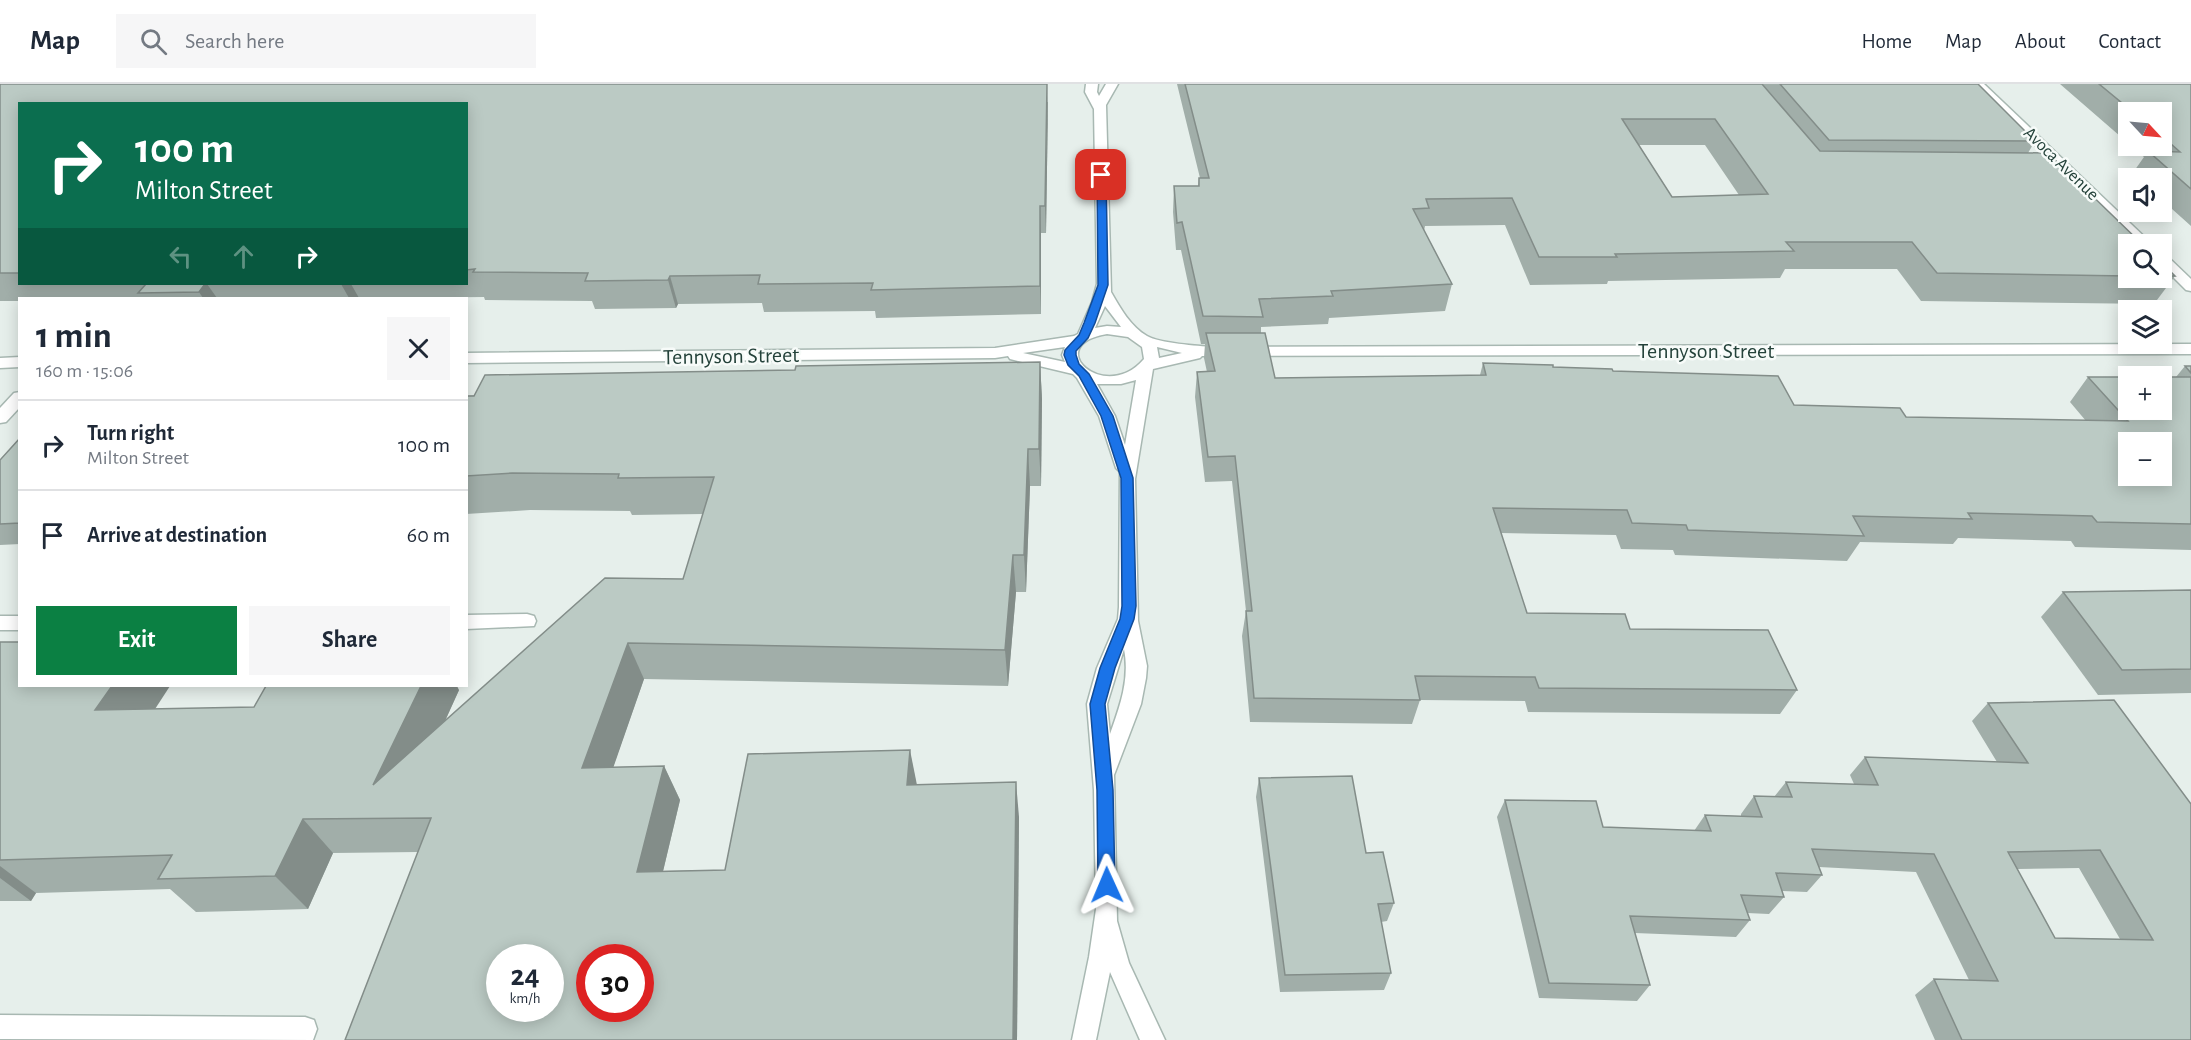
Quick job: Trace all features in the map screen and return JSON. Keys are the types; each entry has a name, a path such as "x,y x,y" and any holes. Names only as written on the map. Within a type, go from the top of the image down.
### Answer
{"street":[{"path":"1092,84 1091,92 1100,109"},
{"path":"1112,84 1102,99 1100,109 1103,285 1099,302 1070,355 1107,416 1127,478"},
{"name":"Avoca Avenue","path":"1977,84 2135,234"},
{"path":"2048,174 2072,174"},
{"path":"2172,269 2191,287"},
{"path":"1103,285 1109,305 1119,318 1149,345 1153,355 1147,368 1127,478 1129,606 1137,666 1136,678 1127,716 1110,757 1105,790"},
{"path":"1081,338 1107,330 1124,331 1142,338"},
{"name":"Tennyson Street","path":"468,358 995,353 1081,338"},
{"name":"Tennyson Street","path":"1142,338 1189,350 1221,352 2191,349"},
{"name":"Tennyson Street","path":"1147,368 1195,355 1221,352"},
{"name":"Tennyson Street","path":"995,353 1081,372"},
{"path":"0,363 18,363"},
{"path":"1081,372 1098,379 1116,381 1132,377 1147,368"},
{"path":"0,418 18,399"},
{"path":"1129,606 1127,619 1107,668 1097,704 1105,790 1107,909 1118,964 1153,1040"},
{"path":"468,622 527,621"},
{"path":"0,623 18,623"},
{"path":"1084,1040 1101,957 1107,909"},
{"path":"0,1027 305,1029 300,1040"}],"building":[{"path":"0,84 1047,84 1045,206 1040,206 1040,286 871,290 873,283 758,284 760,275 670,276 668,280 585,281 588,273 473,272 475,269 468,270 468,102 18,102 18,273 0,273"},
{"path":"1185,84 1762,84 1820,151 2048,153 2132,234 2118,234 2118,276 1937,273 1912,242 1786,242 1794,251 1615,254 1617,257 1539,257 1512,198 1426,199 1429,208 1413,209 1452,284 1331,291 1333,296 1259,299 1263,317 1203,316 1182,222 1177,223 1174,186 1199,186 1199,178 1209,178","holes":["1622,119 1715,119 1768,194 1672,197"]},
{"path":"1780,84 1978,84 2035,141 1829,140"},
{"path":"2099,84 2191,84 2191,189 2172,172 2172,168 2167,168 2154,156 2172,156 2172,152 2180,152 2172,145 2172,102 2121,102"},
{"path":"145,285 204,285 199,292 138,293"},
{"path":"1206,333 1265,333 1275,378 1486,375 1483,363 1553,365 1553,367 1612,369 1613,371 1778,376 1794,405 1900,408 1906,417 2128,421 2172,420 2172,377 2191,377 2191,524 2097,522 2092,516 1968,513 1972,519 1853,516 1864,536 1688,530 1686,525 1632,523 1627,510 1493,508 1527,613 1625,614 1630,629 1768,630 1797,690 1539,688 1535,677 1415,676 1420,700 1254,698 1246,611 1252,611 1235,456 1208,457 1197,372 1215,371"},
{"path":"1040,362 1039,449 1028,449 1024,555 1013,555 1005,650 628,643 582,768 664,766 637,872 725,870 748,754 910,750 907,785 1016,782 1013,1040 345,1040 431,818 303,819 275,876 158,879 172,855 0,860 0,642 18,642 18,687 111,687 95,710 254,707 265,687 421,687 373,785 605,578 683,579 714,477 618,478 619,474 512,473 468,476 468,396 474,396 485,375 795,370 796,366"},
{"path":"2088,377 2118,377 2118,410"},
{"path":"18,440 18,523 0,524 0,460"},
{"path":"2191,590 2191,669 2122,670 2063,592"},
{"path":"2114,700 2191,804 2191,1040 1962,1040 1934,979 1998,981 1934,854 1812,849 1822,875 1776,873 1784,897 1741,895 1750,920 1630,916 1650,985 1549,983 1505,800 1596,801 1603,827 1711,831 1705,815 1762,817 1754,796 1792,797 1786,782 1878,785 1865,757 2028,763 1988,703","holes":["2100,850 2153,940 2055,938 2008,852"]},
{"path":"1352,776 1366,853 1383,852 1394,903 1378,904 1391,973 1285,975 1259,778"}],"route":[{"path":"1101,175 1103,285 1099,302 1084,336 1074,344 1070,355 1107,416 1127,478 1129,606 1127,619 1107,668 1097,704 1105,790 1107,885"}]}
